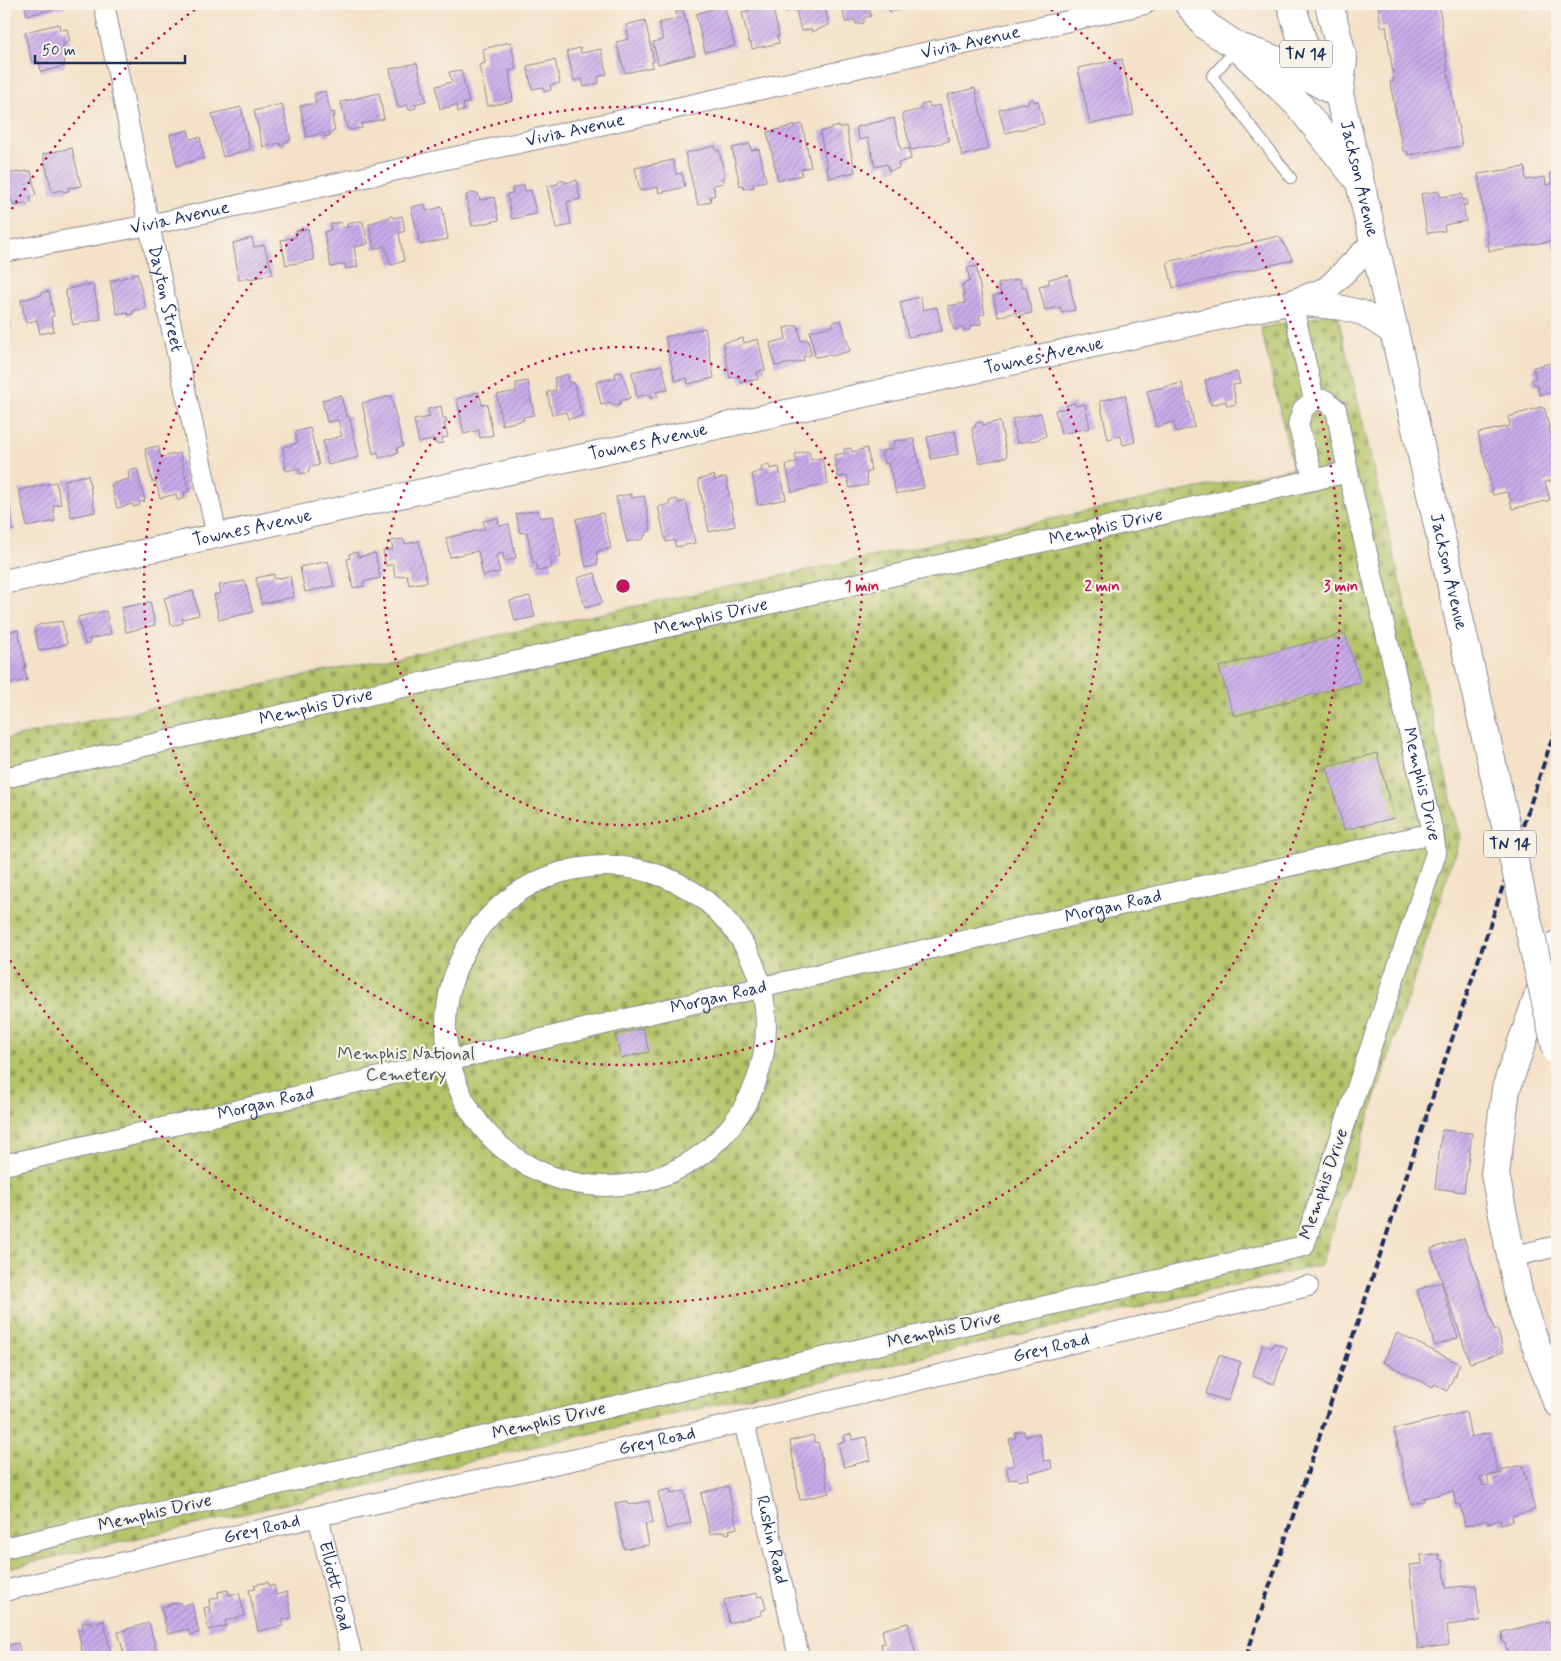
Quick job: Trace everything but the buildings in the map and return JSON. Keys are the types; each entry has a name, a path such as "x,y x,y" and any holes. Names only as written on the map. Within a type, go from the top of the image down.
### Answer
{"main road":[{"path":"1189,4 1206,26 1238,47 1298,104 1359,181"},
{"name":"Jackson Avenue","path":"1291,4 1306,53 1339,94"},
{"name":"Jackson Avenue","path":"1329,4 1344,59 1339,94 1557,1052"},
{"path":"1238,47 1281,62 1339,94"},
{"path":"1557,945 1506,1089 1494,1174 1520,1302 1557,1402"}],"street":[{"name":"Dayton Street","path":"104,4 149,225 217,536"},
{"name":"Vivia Avenue","path":"4,252 149,225 1145,4"},
{"name":"Townes Avenue","path":"4,582 1292,302 1327,289 1374,242"},
{"name":"Townes Avenue","path":"1292,302 1343,308 1363,313 1394,333"},
{"path":"1292,302 1314,400"},
{"path":"1314,480 1298,424 1303,409 1314,400 1325,400 1336,409 1348,472"},
{"name":"Memphis Drive","path":"4,778 1348,472 1433,833 1436,853 1304,1246 4,1548"},
{"name":"Morgan Road","path":"4,1165 763,987 1433,833"},
{"path":"597,864 652,870 702,895 740,936 763,987 767,1037 755,1087 728,1130 690,1164 642,1183 591,1187 542,1174 499,1147 466,1108 448,1061 446,1005 462,952 496,907 543,877 552,874 597,864"},
{"path":"1511,1257 1557,1246"},
{"name":"Grey Road","path":"4,1591 318,1516 744,1422 1308,1286"},
{"name":"Ruskin Road","path":"744,1422 799,1657"},
{"name":"Elliott Road","path":"318,1516 352,1657"}],"lane":[{"path":"1238,47 1212,76 1291,178"}],"green space":[{"name":"Memphis National Cemetery","path":"1337,312 1460,837 1321,1265 4,1569 4,739 1293,468 1261,328"}],"railway":[{"path":"1246,1657 1557,724"}]}
